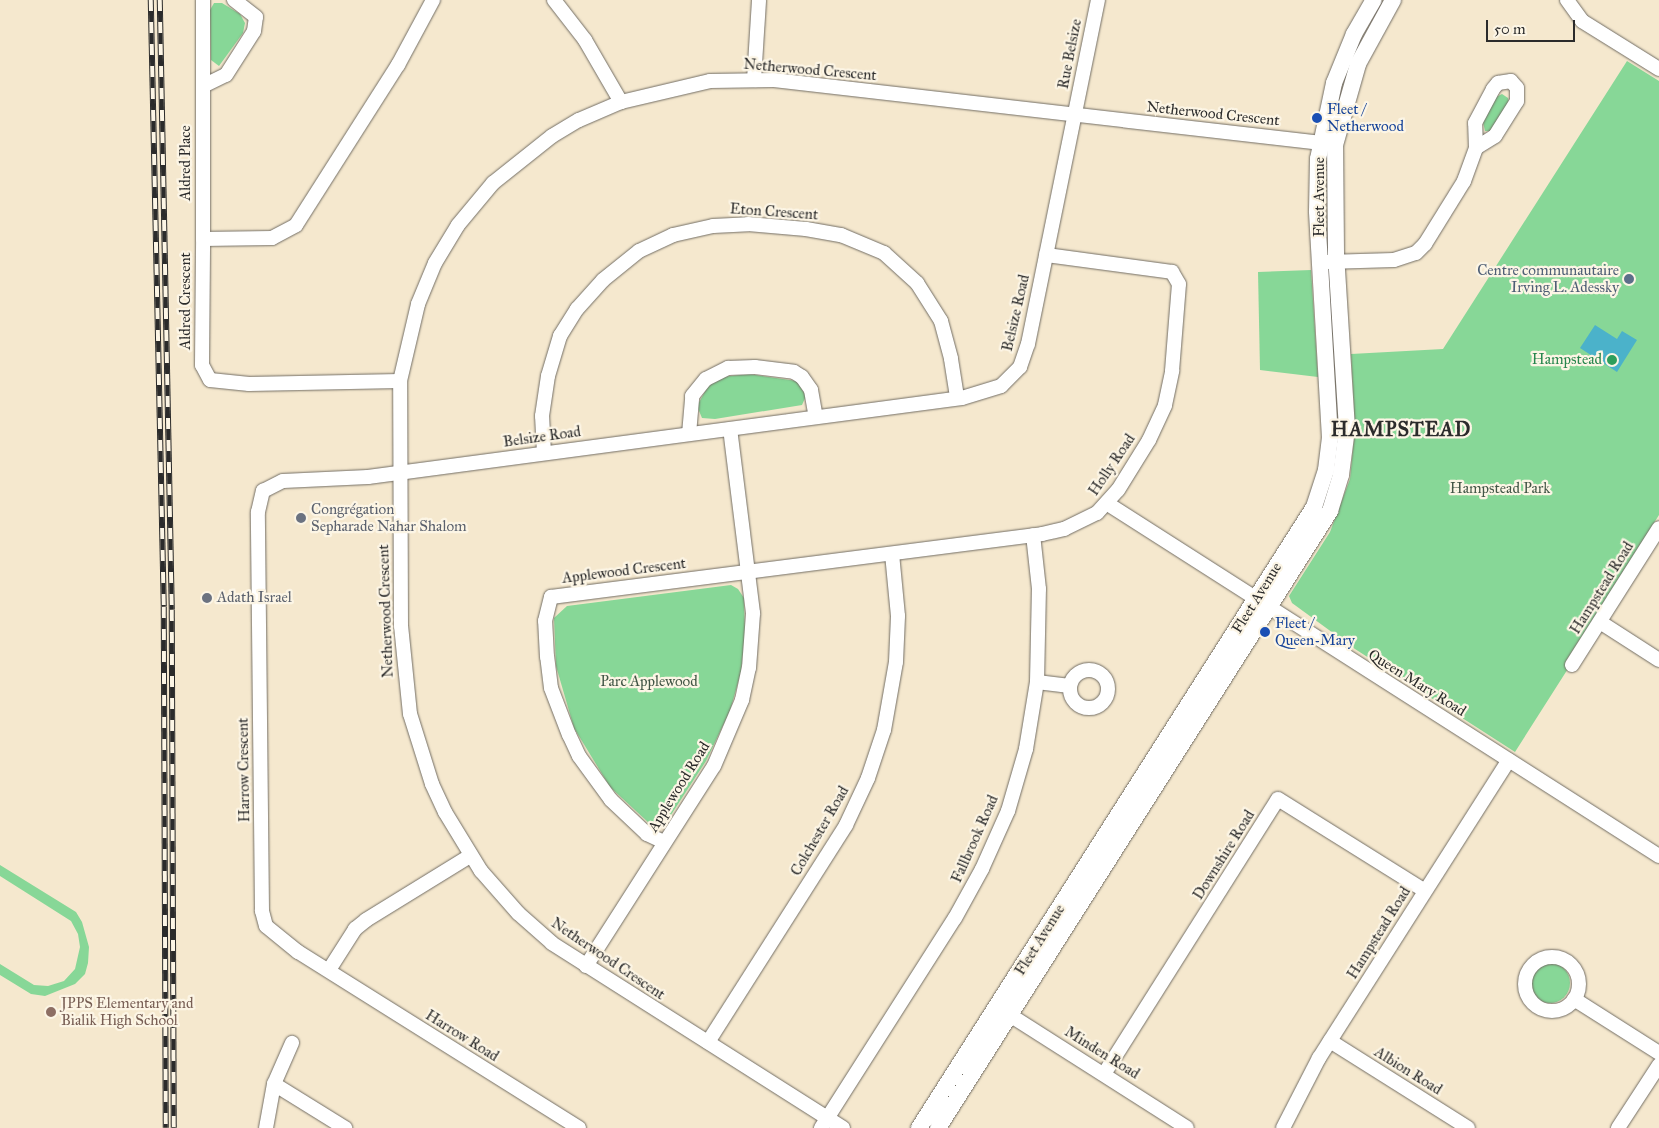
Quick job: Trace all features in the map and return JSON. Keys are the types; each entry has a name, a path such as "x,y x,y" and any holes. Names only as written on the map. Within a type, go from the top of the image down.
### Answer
{"main road":[{"name":"Fleet Avenue","path":"938,1128 1004,1011 1263,604 1330,511 1344,461 1347,429 1329,262 1328,144 1341,64 1374,0"},
{"name":"Fleet Avenue","path":"1328,144 1358,64 1393,0"},
{"name":"Fleet Avenue","path":"919,1128 1004,1011"}],"street":[{"name":"Aldred Place","path":"202,239 203,0"},
{"path":"203,86 226,75 254,31 256,17 234,0"},
{"name":"Aldred Crescent","path":"400,381 249,384 210,380 202,365 202,239 265,239 285,234 296,225 398,65 433,0"},
{"path":"554,0 585,40 621,102"},
{"path":"754,80 759,0"},
{"name":"Rue Belsize","path":"1074,114 1098,0"},
{"path":"1567,0 1582,20 1659,69"},
{"name":"Netherwood Crescent","path":"843,1128 824,1123 708,1042 586,966 524,918 470,856 432,784 410,714 402,652 399,472 400,381 412,323 428,280 445,245 473,206 510,168 552,136 579,120 621,102 686,85 754,80 1074,114 1328,144"},
{"name":"Belsize Road","path":"399,472 956,398 996,389 1020,366 1028,344 1074,114"},
{"path":"1329,262 1394,260 1416,253 1425,244 1464,181 1476,148"},
{"name":"Eton Crescent","path":"544,453 542,416 548,376 560,336 577,309 603,280 639,251 673,235 714,226 748,224 806,229 841,235 884,253 917,283 941,321 951,359 956,398"},
{"name":"Holly Road","path":"748,572 1033,535 1071,526 1108,504 1149,440 1165,405 1172,371 1179,284 1172,272 1165,270 1046,255"},
{"path":"689,434 692,396 706,379 728,368 756,367 794,372 802,377 812,390 816,417"},
{"name":"Applewood Road","path":"586,966 714,766 742,700 752,639 748,572 730,429"},
{"name":"Harrow Crescent","path":"328,970 276,937 266,926 262,911 259,501 270,485 283,481 399,472"},
{"name":"Queen Mary Road","path":"1108,504 1659,856"},
{"name":"Hampstead Road","path":"1572,665 1659,528"},
{"name":"Fallbrook Road","path":"824,1123 982,869 1014,792 1030,726 1037,682 1039,608 1033,535"},
{"name":"Colchester Road","path":"708,1042 846,825 868,778 884,730 896,662 898,616 892,554"},
{"name":"Applewood Crescent","path":"664,842 633,823 600,787 579,756 552,688 545,638 546,611 551,597 748,572"},
{"path":"1600,622 1659,660"},
{"path":"1037,682 1070,686"},
{"name":"Hampstead Road","path":"1283,1128 1304,1082 1509,760"},
{"name":"Downshire Road","path":"1104,1074 1278,799 1425,891"},
{"path":"328,970 355,929 366,920 470,856"},
{"name":"Harrow Road","path":"328,970 579,1128"},
{"path":"1574,1000 1659,1053"},
{"name":"Minden Road","path":"1004,1011 1187,1128"},
{"name":"Albion Road","path":"1330,1041 1464,1127"},
{"path":"266,1128 274,1084 292,1043"},
{"path":"1618,1128 1659,1065"},
{"path":"274,1084 345,1128"}],"green space":[{"path":"214,3 222,3 240,14 245,23 243,33 219,66 211,60 210,10"},
{"name":"Hampstead Park","path":"1627,61 1659,81 1659,515 1566,661 1571,664 1515,752 1355,649 1292,603 1289,596 1330,532 1350,479 1355,428 1351,354 1443,349"},
{"path":"1502,94 1508,98 1509,104 1490,131 1485,131 1483,122 1496,97"},
{"path":"1311,270 1318,377 1260,370 1258,272"},
{"path":"749,374 797,381 806,396 802,405 715,419 702,418 697,406 708,386 721,377"},
{"name":"Parc Applewood","path":"731,585 738,589 744,598 745,633 741,672 730,711 706,761 669,818 662,824 650,824 610,787 574,728 556,666 554,618 567,606"},
{"path":"0,865 76,912 82,922 89,947 85,974 75,984 45,996 31,994 0,975 0,964 34,985 48,986 64,981 75,969 80,947 78,934 71,921 0,876"},
{"path":"1554,963 1561,966 1567,972 1570,983 1569,991 1561,1000 1554,1003 1546,1003 1539,1000 1531,991 1530,979 1533,972 1542,964"}],"water":[{"name":"Hampstead","path":"1595,325 1617,339 1622,331 1637,340 1617,372 1580,348"}],"railway":[{"path":"151,0 164,607 166,1128"},
{"path":"160,0 172,610 174,1128"}],"place":[{"name":"Fleet / Netherwood","path":"1317,118"},
{"name":"Centre communautaire Irving L. Adessky","path":"1629,279"},
{"name":"Hampstead","path":"1612,360"},
{"name":"Congrégation Sepharade Nahar Shalom","path":"301,518"},
{"name":"Adath Israel","path":"207,598"},
{"name":"Fleet / Queen-Mary","path":"1265,632"},
{"name":"JPPS Elementary and Bialik High School","path":"51,1012"}],"district":[{"name":"HAMPSTEAD","path":"1401,429"}]}
